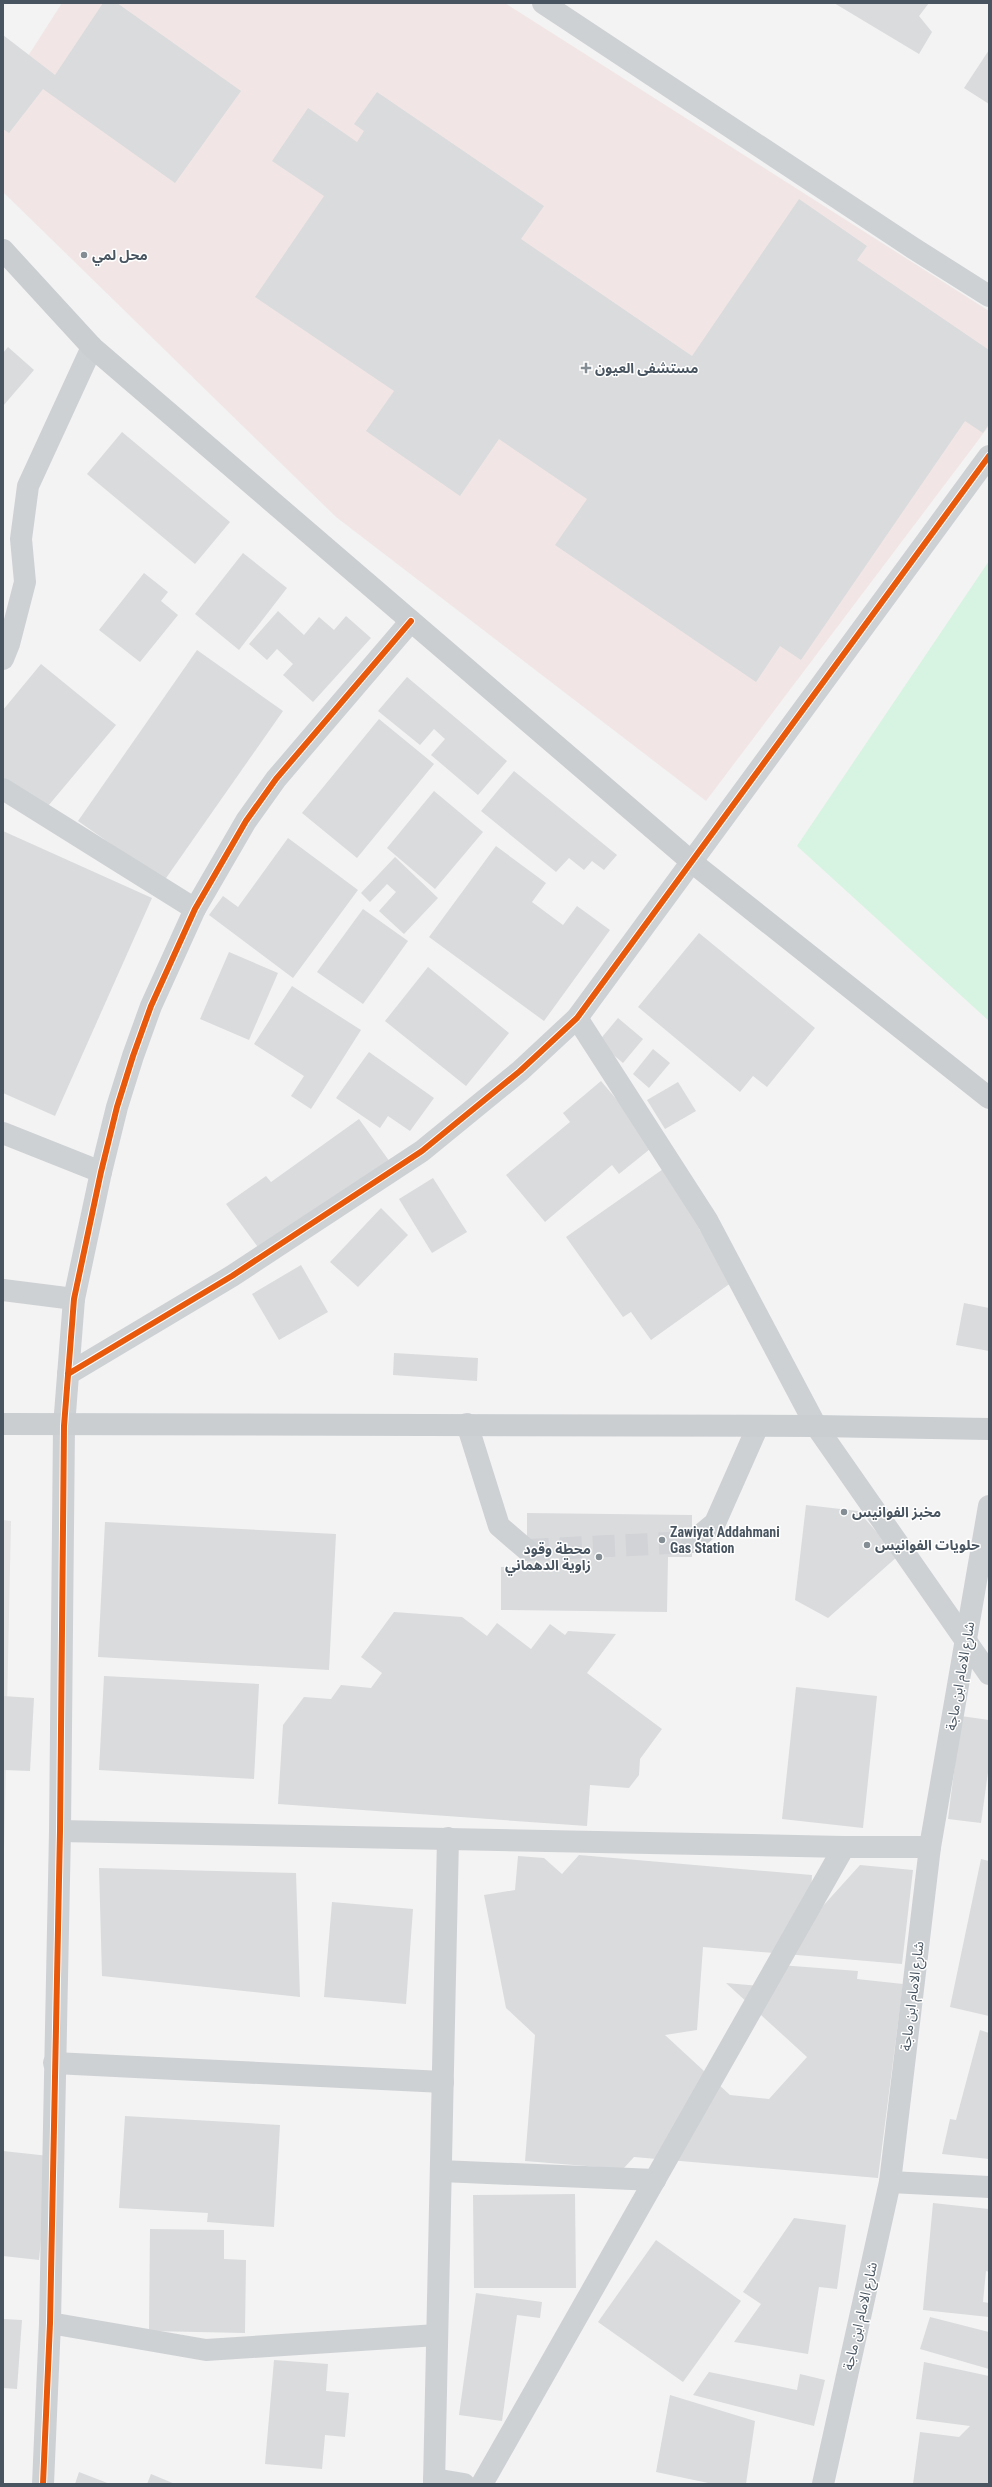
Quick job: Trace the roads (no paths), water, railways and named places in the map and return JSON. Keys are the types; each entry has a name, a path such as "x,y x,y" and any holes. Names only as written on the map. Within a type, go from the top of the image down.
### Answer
{"main road":[{"path":"3,250 92,347 693,863 989,1098"},
{"path":"3,1424 64,1426 467,1424 816,1426 989,1429"}],"street":[{"path":"543,3 907,244 989,296"},
{"path":"3,262 28,278"},
{"path":"3,659 9,644 25,582 21,539 28,486 92,347"},
{"path":"68,1374 232,1276 422,1151 520,1071 578,1018 693,863 989,456"},
{"path":"42,2484 50,2323 54,2063 60,1831 64,1426 74,1299 101,1172 117,1107 133,1056 154,999 195,908 243,827 276,779 411,621"},
{"path":"3,789 195,908"},
{"path":"578,1018 707,1220 816,1426 966,1638 989,1674"},
{"path":"3,1133 101,1172"},
{"path":"3,1290 74,1299"},
{"path":"467,1424 499,1526 527,1550"},
{"path":"692,1542 715,1523 758,1426"},
{"name":"شارع الامام ابن ماجة","path":"823,2484 890,2182 930,1847 989,1506"},
{"path":"60,1831 844,1847 930,1847"},
{"path":"448,1838 434,2482 464,2484"},
{"path":"482,2484 844,1847"},
{"path":"54,2063 443,2082"},
{"path":"440,2171 655,2180"},
{"path":"890,2182 989,2187"},
{"path":"50,2323 206,2350 438,2336"}],"tunnel":[{"path":"527,1550 692,1542"}],"place":[{"name":"محل لمي","path":"84,255"},
{"name":"مستشفى العيون","path":"586,368"},
{"name":"مخبز الفوانيس","path":"844,1512"},
{"name":"Zawiyat Addahmani Gas Station","path":"662,1540"},
{"name":"حلويات الفوانيس","path":"867,1545"},
{"name":"محطة وقود زاوية الدهماني","path":"599,1557"}]}
